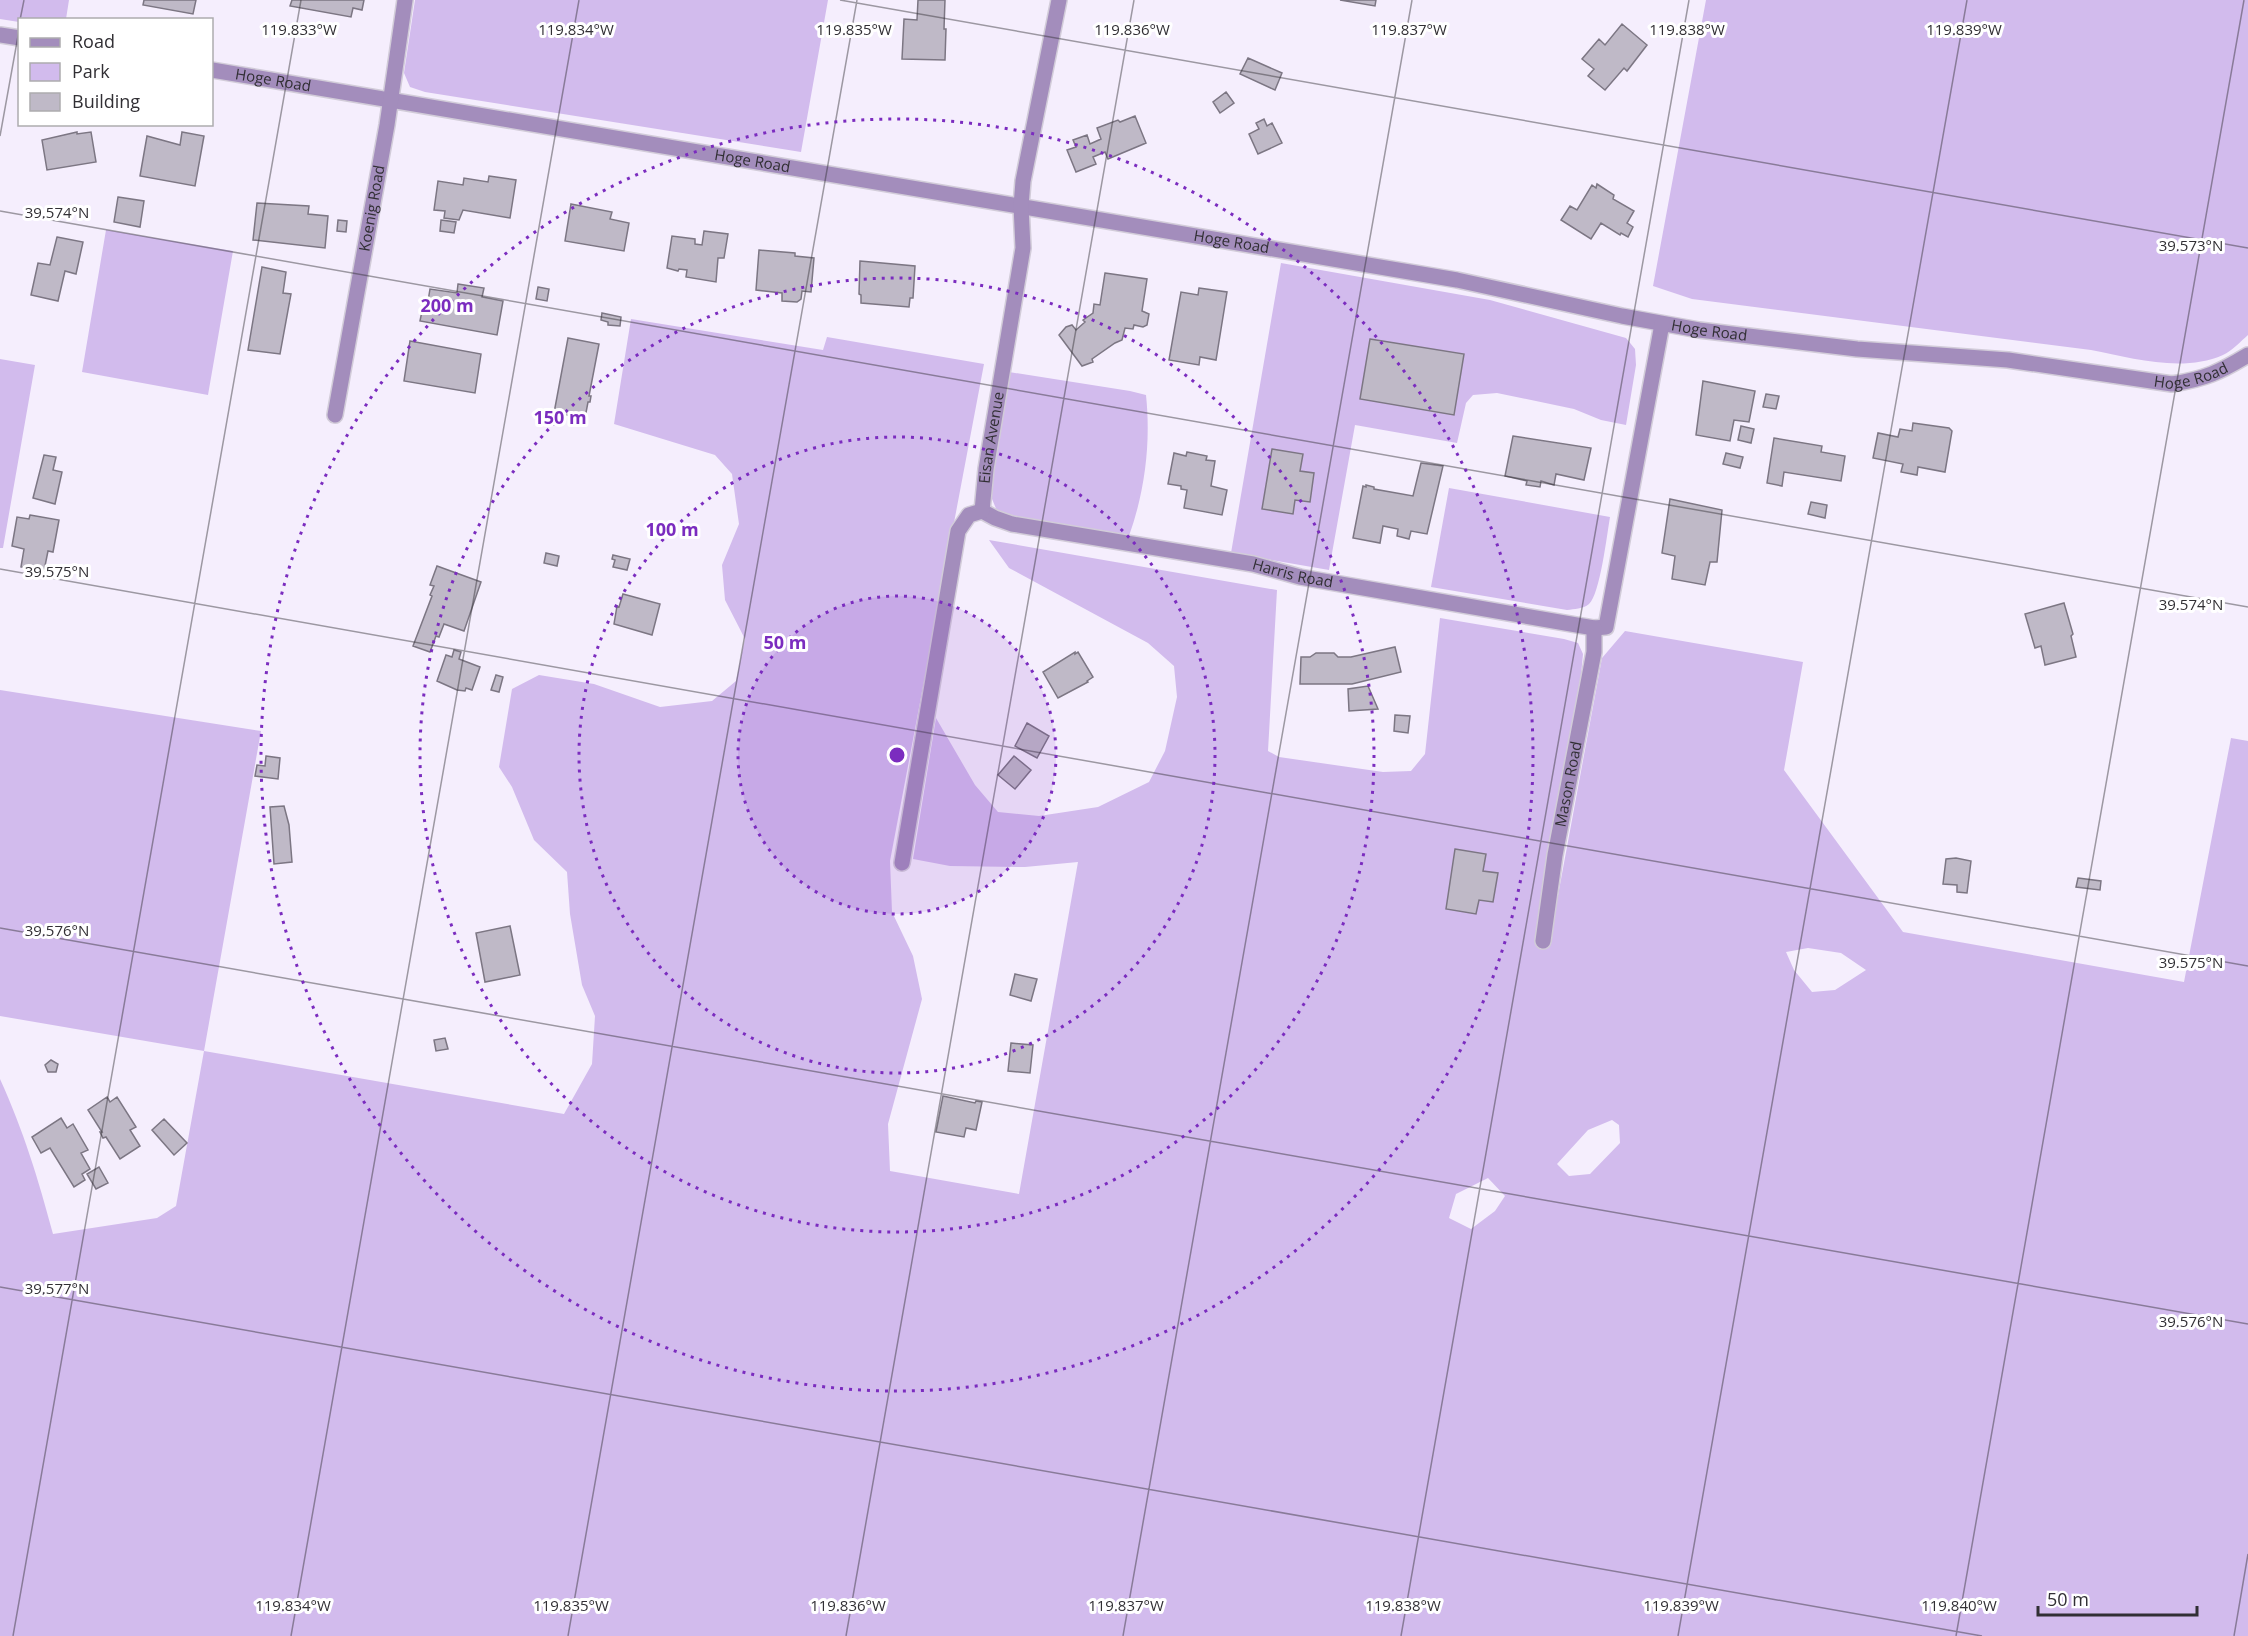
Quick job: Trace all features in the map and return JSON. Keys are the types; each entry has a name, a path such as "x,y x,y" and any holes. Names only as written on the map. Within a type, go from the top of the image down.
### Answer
{"street":[{"name":"Koenig Road","path":"335,415 391,99 405,0"},
{"name":"Eisan Avenue","path":"982,511 986,469 1023,248 1021,206 1023,181 1059,0"},
{"path":"0,35 18,38"},
{"name":"Hoge Road","path":"213,70 1457,280 1709,332 1846,348 2019,362 2172,384 2199,380 2220,372 2248,355"},
{"name":"Mason Road","path":"1543,941 1555,855 1593,652 1662,324"},
{"path":"902,863 958,531 969,515 982,511"},
{"name":"Harris Road","path":"982,511 1012,524 1253,564 1300,578 1600,627"}],"green space":[{"path":"0,0 69,0 66,18 18,18 18,22 0,19"},
{"path":"415,0 828,0 801,152 425,92 410,87 404,73"},
{"path":"1706,0 2248,0 2248,335 2223,355 2207,360 2191,363 2157,362 2091,350 1692,299 1653,286"},
{"path":"106,230 233,251 208,395 82,372"},
{"path":"1281,263 1490,300 1626,338 1635,349 1636,365 1626,425 1601,420 1574,409 1497,393 1473,395 1466,403 1457,443 1355,425 1329,570 1231,553"},
{"path":"631,319 823,350 827,337 984,364 890,861 892,912 913,956 922,999 888,1124 890,1171 1019,1194 1078,862 1025,867 950,866 913,859 936,718 975,785 998,812 1039,816 1098,807 1149,782 1165,751 1177,697 1174,666 1148,643 1009,568 989,540 1277,590 1268,751 1279,757 1383,772 1411,771 1425,754 1440,618 1578,643 1583,654 1581,675 1536,943 1549,944 1602,658 1625,631 1803,662 1784,770 1903,932 2184,982 2231,738 2248,741 2248,1636 0,1636 0,1079 30,1155 53,1234 157,1218 176,1206 204,1051 564,1114 592,1064 595,1016 582,985 570,914 567,872 534,840 512,787 499,767 512,689 539,675 594,684 660,707 712,701 736,681 745,639 725,600 722,565 739,524 732,474 715,455 614,424","holes":["1808,948 1841,953 1866,970 1835,990 1812,992 1794,970 1786,952","1612,1120 1619,1125 1620,1143 1590,1174 1569,1176 1557,1164 1588,1130","1488,1178 1505,1196 1495,1211 1471,1229 1449,1218 1456,1194"]},
{"path":"0,359 35,365 3,548 0,548"},
{"path":"1009,372 1146,395 1148,431 1143,484 1129,536 1010,516 997,511 990,494 990,475"},
{"path":"1449,488 1610,517 1600,577 1589,604 1567,610 1431,587"},
{"path":"0,690 261,731 204,1051 0,1016"}],"building":[{"path":"144,0 196,0 193,14 143,5"},
{"path":"292,0 364,0 362,10 353,8 351,17 290,6"},
{"path":"918,0 945,0 945,60 902,59 904,19 917,20"},
{"path":"1340,0 1376,0 1375,6"},
{"path":"1622,24 1647,45 1627,71 1624,68 1605,90 1588,76 1594,69 1582,59 1599,39 1605,45"},
{"path":"1248,58 1282,73 1275,90 1240,74"},
{"path":"1226,92 1234,103 1220,113 1213,102"},
{"path":"1135,116 1146,143 1108,159 1105,152 1093,157 1096,164 1076,172 1067,150 1076,147 1073,140 1087,135 1090,144 1101,139 1097,128"},
{"path":"1264,119 1267,126 1272,123 1282,143 1258,154 1249,134 1259,129 1256,123"},
{"path":"77,132 77,134 91,132 96,162 47,170 42,140"},
{"path":"182,132 204,136 195,186 140,176 147,136 180,145"},
{"path":"489,176 516,180 510,218 463,210 459,220 444,218 445,211 434,210 438,181 463,185 464,178 488,182"},
{"path":"1597,184 1614,195 1613,199 1634,211 1627,223 1633,227 1628,237 1621,233 1620,235 1601,223 1591,239 1561,220 1570,206 1577,210 1592,185 1596,188"},
{"path":"118,197 144,201 140,227 114,222"},
{"path":"257,203 309,206 308,214 328,216 325,248 253,240"},
{"path":"571,204 612,212 610,219 629,223 624,251 565,241"},
{"path":"338,220 347,221 346,232 337,231"},
{"path":"441,220 456,222 454,233 440,231"},
{"path":"704,231 728,234 724,258 718,258 716,282 686,277 687,270 679,269 678,271 667,268 672,236 695,239 695,244 702,245"},
{"path":"57,237 83,242 76,274 65,271 58,301 31,295 38,263 50,265"},
{"path":"759,250 795,253 795,256 814,258 811,292 802,291 801,299 797,302 782,301 782,293 756,290"},
{"path":"860,261 915,266 913,298 910,298 909,307 861,303"},
{"path":"262,267 286,272 283,293 291,294 280,354 248,350"},
{"path":"1105,273 1147,279 1142,311 1149,314 1147,325 1143,327 1134,325 1133,329 1125,328 1122,340 1092,359 1093,362 1082,366 1059,335 1066,327 1072,325 1076,330 1085,322 1083,320 1093,313 1094,304 1100,305"},
{"path":"458,284 484,288 482,297 503,301 497,335 420,321 423,306 427,307 430,289 457,293"},
{"path":"538,287 549,289 547,301 536,299"},
{"path":"1199,288 1227,292 1216,360 1200,357 1199,365 1169,360 1181,292 1198,295"},
{"path":"602,313 621,317 620,326 608,325 608,322 601,320"},
{"path":"568,338 599,344 589,396 591,396 590,402 588,402 585,418 554,413"},
{"path":"1370,339 1464,354 1454,415 1360,399"},
{"path":"410,341 481,354 475,393 404,381"},
{"path":"1703,381 1755,391 1749,422 1734,420 1730,441 1696,435"},
{"path":"1766,394 1779,396 1776,409 1763,407"},
{"path":"1913,423 1949,428 1952,431 1945,472 1918,467 1917,475 1901,472 1903,464 1873,458 1878,433 1898,437 1900,429 1912,431"},
{"path":"1741,426 1754,429 1751,443 1738,440"},
{"path":"1513,436 1591,448 1584,480 1556,474 1554,485 1541,481 1540,487 1526,485 1527,481 1505,476"},
{"path":"1774,438 1822,446 1821,452 1845,456 1841,481 1784,472 1782,486 1767,483"},
{"path":"1272,449 1303,454 1300,471 1314,473 1310,502 1295,500 1293,514 1262,509"},
{"path":"1187,452 1207,456 1206,460 1215,461 1211,486 1227,490 1222,515 1184,508 1187,490 1181,489 1181,486 1168,484 1174,453 1186,456"},
{"path":"1726,453 1743,457 1740,468 1723,464"},
{"path":"44,455 56,457 53,470 62,472 55,504 33,498"},
{"path":"1421,463 1443,466 1427,534 1411,531 1409,539 1397,536 1398,529 1383,526 1380,543 1353,538 1363,486 1413,496"},
{"path":"1670,499 1722,510 1717,562 1710,562 1705,585 1672,579 1675,556 1662,553"},
{"path":"1811,502 1827,505 1825,518 1808,514"},
{"path":"30,515 59,520 53,552 48,551 44,571 21,567 24,549 12,546 17,517 29,519"},
{"path":"546,553 559,556 557,566 544,563"},
{"path":"613,555 630,559 627,570 613,567 615,560 612,559"},
{"path":"437,566 481,582 464,631 444,624 430,652 413,646 432,596 430,595 434,586 430,585"},
{"path":"623,594 660,604 652,635 614,624 617,606 619,607"},
{"path":"2064,603 2073,634 2071,636 2076,657 2045,665 2041,646 2035,648 2025,614"},
{"path":"1395,647 1401,672 1352,684 1300,684 1301,657 1310,657 1316,653 1334,653 1338,657 1351,657"},
{"path":"454,650 461,652 459,659 480,667 472,690 466,688 465,691 457,690 437,681 446,655 452,657"},
{"path":"1075,652 1075,654 1078,652 1093,677 1058,698 1043,672"},
{"path":"496,675 503,677 499,692 491,690"},
{"path":"1368,686 1378,709 1349,711 1348,689"},
{"path":"1395,715 1410,716 1408,733 1394,731"},
{"path":"1027,723 1049,736 1037,758 1015,746"},
{"path":"266,756 280,758 278,779 255,776 257,765 265,766"},
{"path":"1014,756 1031,770 1015,789 998,775"},
{"path":"284,806 289,825 292,862 274,864 270,807"},
{"path":"1455,849 1486,854 1483,871 1498,873 1493,902 1479,900 1476,914 1446,909"},
{"path":"1946,859 1971,861 1967,893 1957,892 1957,885 1943,884"},
{"path":"2078,878 2101,881 2100,890 2076,887"},
{"path":"510,926 520,975 485,982 476,933"},
{"path":"1015,974 1037,979 1031,1001 1010,995"},
{"path":"445,1038 448,1049 436,1051 434,1040"},
{"path":"1011,1043 1033,1045 1030,1073 1008,1071"},
{"path":"51,1060 58,1064 56,1072 48,1072 45,1065"},
{"path":"943,1096 975,1103 976,1101 982,1102 976,1130 966,1128 964,1137 936,1132"},
{"path":"107,1097 110,1102 117,1097 136,1127 130,1130 140,1146 120,1159 106,1137 103,1138 100,1132 102,1132 88,1110"},
{"path":"61,1118 67,1128 73,1124 88,1150 81,1153 90,1169 82,1174 85,1180 74,1187 50,1148 41,1153 32,1137"},
{"path":"164,1119 187,1143 174,1155 152,1130"},
{"path":"99,1167 108,1183 96,1189 87,1174"}]}
